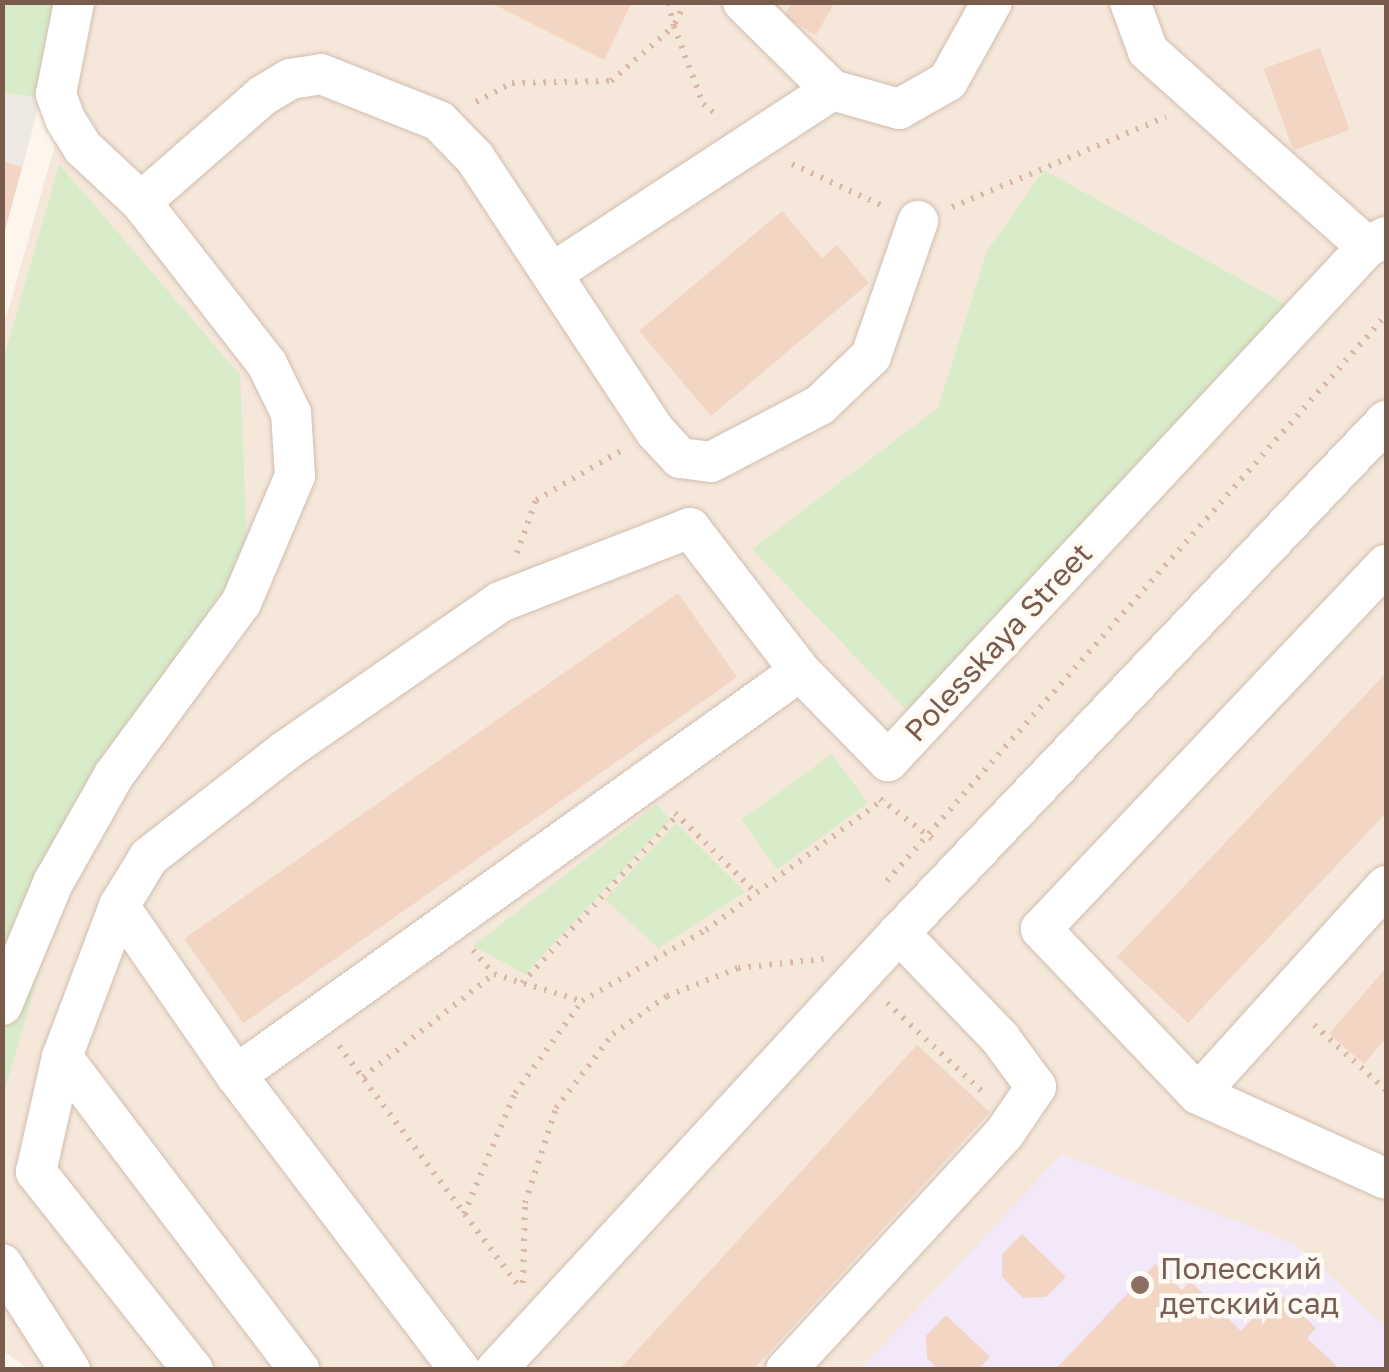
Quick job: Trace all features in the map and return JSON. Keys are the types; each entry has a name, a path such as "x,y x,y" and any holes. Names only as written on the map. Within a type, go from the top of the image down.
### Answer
{"street":[{"path":"2,1006 53,883 114,776 241,603 295,476 291,414 267,364 141,202 83,148 60,106 56,94 74,2"},
{"path":"743,2 832,90 899,109 926,99 948,81 992,2"},
{"path":"1130,2 1148,51 1376,242"},
{"path":"141,202 262,96 290,79 321,74 439,121 475,158 554,272 655,431 680,458 711,462 820,405 871,356 918,221"},
{"path":"554,272 832,90"},
{"name":"Polesskaya Street","path":"800,671 888,761 1376,242"},
{"path":"496,1370 899,933 1386,422"},
{"path":"193,1370 36,1172 62,1056 120,906 149,857 285,750 500,602 690,528 800,671 236,1075"},
{"path":"1386,565 1041,929 1198,1094 1386,1179"},
{"path":"1198,1094 1284,998 1380,904"},
{"path":"120,906 236,1075 460,1370"},
{"path":"786,1370 1004,1134 1036,1088 1000,1038 899,933"},
{"path":"62,1056 300,1370"},
{"path":"2,1264 70,1370"}],"path":[{"path":"668,2 703,104 749,144 918,221 1206,100"},
{"path":"439,121 512,82 611,81 674,26 685,2"},
{"path":"880,889 1386,315"},
{"path":"500,602 536,500 655,431"},
{"path":"668,806 756,893"},
{"path":"522,983 677,816"},
{"path":"450,922 494,974 582,1002"},
{"path":"820,957 832,944"},
{"path":"317,1016 527,1298 519,1272 525,1203 556,1108 613,1034 667,996 738,968 820,957 859,976 987,1096"},
{"path":"363,1077 494,974"},
{"path":"1284,998 1386,1090"}],"shaded area":[{"path":"95,3 1386,3 1386,1369 31,1370 3,1351 3,329"},
{"path":"3,93 41,98 3,239"},
{"name":"Полесский детский сад","path":"1062,1154 1295,1244 1386,1327 1386,1369 860,1370"}],"green space":[{"path":"3,3 62,3 41,98 3,93"},
{"path":"59,164 240,375 248,566 86,812 3,1096 3,361"},
{"path":"1044,170 1303,314 913,717 752,549 938,408 987,251"},
{"path":"832,754 868,803 777,869 741,820"},
{"path":"657,804 670,820 525,974 473,946"},
{"path":"676,823 745,892 658,948 605,899"}],"building":[{"path":"489,2 632,2 604,60"},
{"path":"792,2 835,2 816,35 784,16"},
{"path":"1320,48 1350,130 1293,150 1264,69"},
{"path":"2,161 22,167 4,233 2,233"},
{"path":"782,211 822,258 837,245 869,283 711,416 639,331"},
{"path":"678,593 737,677 243,1023 184,939"},
{"path":"1386,673 1386,813 1188,1023 1117,957"},
{"path":"1384,970 1386,1038 1364,1064 1329,1034"},
{"path":"917,1045 990,1112 753,1370 619,1370"},
{"path":"1022,1234 1066,1277 1046,1297 1023,1298 1002,1277 1002,1254"},
{"path":"1155,1264 1182,1290 1190,1281 1241,1331 1278,1292 1316,1328 1307,1338 1341,1370 1055,1370"},
{"path":"946,1315 990,1357 978,1370 938,1370 927,1358 926,1336"}],"place":[{"name":"Полесский детский сад","path":"1140,1285"}]}
